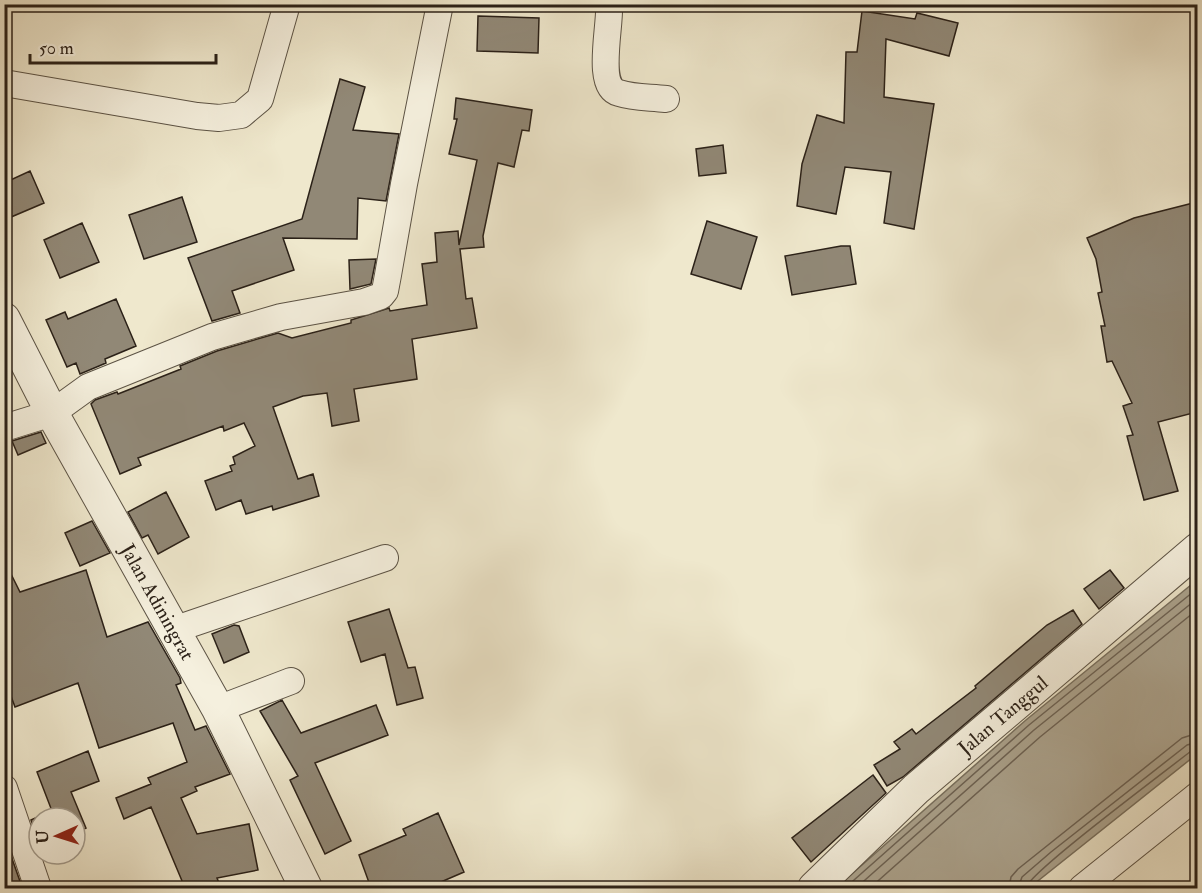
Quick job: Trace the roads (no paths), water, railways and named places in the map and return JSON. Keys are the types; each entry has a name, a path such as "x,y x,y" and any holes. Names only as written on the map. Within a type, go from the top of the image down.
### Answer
{"street":[{"path":"4,82 197,116 219,118 241,115 261,99 287,4"},
{"path":"4,428 52,412 87,387 212,337 281,317 364,302 381,296 385,291 440,4"},
{"path":"609,4 610,26 604,75 609,87 617,93 666,99"},
{"name":"Jalan Adiningrat","path":"4,320 52,412 218,709 306,888"},
{"name":"Jalan Tanggul","path":"814,888 916,789 1197,549"},
{"path":"173,630 385,558"},
{"path":"218,709 291,681"},
{"path":"4,788 38,888"},
{"path":"1082,888 1197,795"}],"water":[{"path":"1197,580 1197,754 1029,888 836,888 1026,720"}]}
